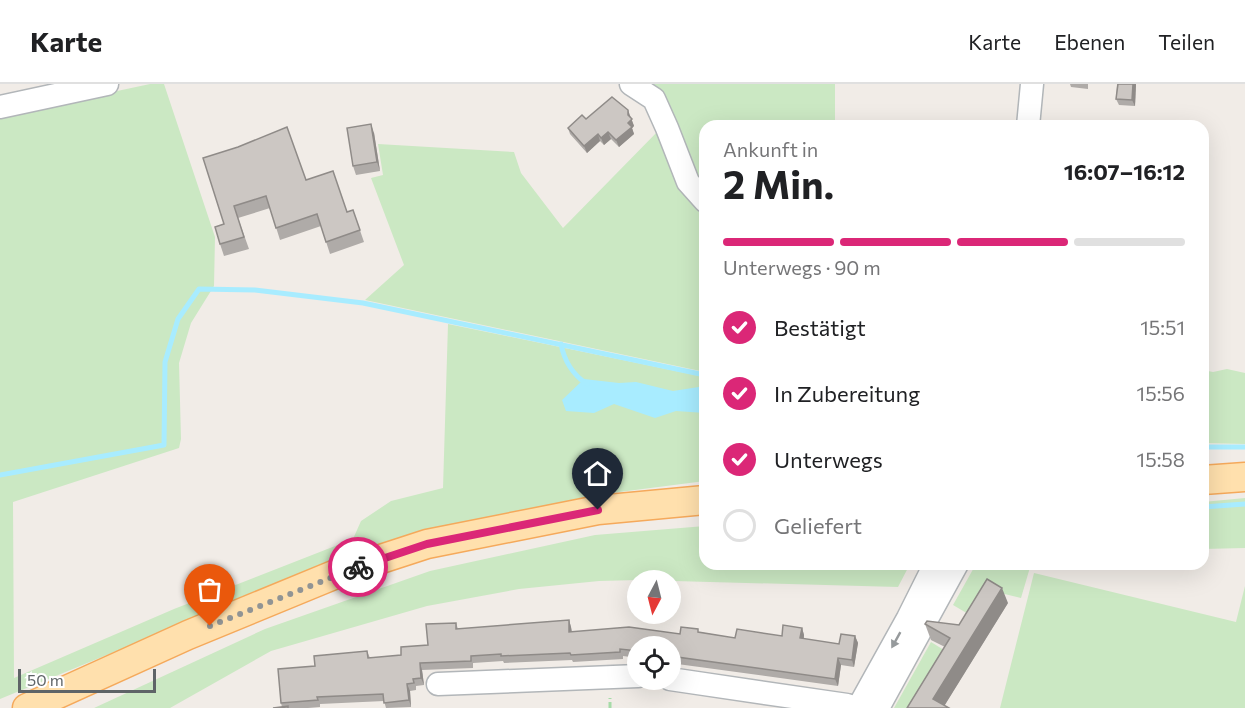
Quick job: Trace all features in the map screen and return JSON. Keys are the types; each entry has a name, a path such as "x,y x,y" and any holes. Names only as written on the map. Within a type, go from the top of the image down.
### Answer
{"main road":[{"path":"1209,467 1245,465"},
{"path":"1209,480 1245,477"},
{"path":"27,708 188,635 341,572 427,544 598,510 699,500"}],"street":[{"path":"0,107 107,84"},
{"path":"631,84 654,99 688,182 699,194"},
{"path":"1029,120 1032,84"},
{"path":"681,681 857,708 908,618 932,570"},
{"path":"878,708 954,570"},
{"path":"438,684 627,676"}],"green space":[{"path":"150,84 164,84 215,237 214,286 191,323 179,363 181,439 179,448 13,502 14,678 174,609 353,539 361,521 391,501 443,488 448,324 699,376 699,482 596,495 424,531 359,551 0,699 0,116"},
{"path":"642,84 835,84 835,120 699,120 699,176 693,178"},
{"path":"660,129 699,199 699,371 365,300 404,265 371,178 383,175 378,144 514,152 521,173 563,228"},
{"path":"1227,369 1245,373 1245,444 1209,443 1209,371"},
{"path":"1245,498 1245,548 1209,549 1209,501"},
{"path":"699,526 699,570 907,570 898,587 681,581 681,570 627,570 627,580 519,589 427,606 271,651 170,708 94,708 265,629 430,571 595,535"},
{"path":"973,570 1029,570 1021,598 992,591 975,618 953,605"},
{"path":"1034,573 1236,622 1245,586 1245,708 1000,708"},
{"path":"931,642 952,655 919,708 894,708"}],"water":[{"path":"584,379 619,383 636,382 673,391 699,387 699,413 676,411 655,418 614,404 594,413 566,411 562,400"}],"building":[{"path":"1118,84 1133,84 1132,100 1116,99"},
{"path":"612,97 628,110 628,115 632,119 628,123 632,127 616,140 608,132 601,138 598,134 584,146 568,128 582,115 586,119"},
{"path":"371,124 377,162 353,166 347,128"},
{"path":"287,127 306,180 333,171 347,212 353,210 360,230 326,242 317,214 276,228 266,196 234,206 244,237 220,244 215,227 224,224 203,158"},
{"path":"987,579 1002,588 933,699 949,708 907,708 950,638 925,624 927,621 959,625"},
{"path":"569,620 569,632 629,627 680,634 681,627 735,638 737,629 782,636 783,625 802,628 800,638 839,644 841,634 855,636 852,660 838,658 835,679 681,658 681,636 627,636 627,650 620,649 620,652 571,655 570,653 501,656 501,654 471,656 471,661 420,663 421,678 413,679 414,683 407,684 409,700 384,703 383,694 317,697 318,700 281,703 278,669 315,666 314,656 367,651 368,658 401,655 401,647 428,645 426,624 456,623 456,629"}],"waterway":[{"path":"0,475 164,445 165,362 178,319 199,289 255,290 363,303 699,374"},
{"path":"561,344 570,367 587,384"},
{"path":"1209,447 1245,447"},
{"path":"1209,507 1245,504"}],"way so far":[{"path":"210,626 358,567"}],"route":[{"path":"358,567 427,544 598,510"}]}
